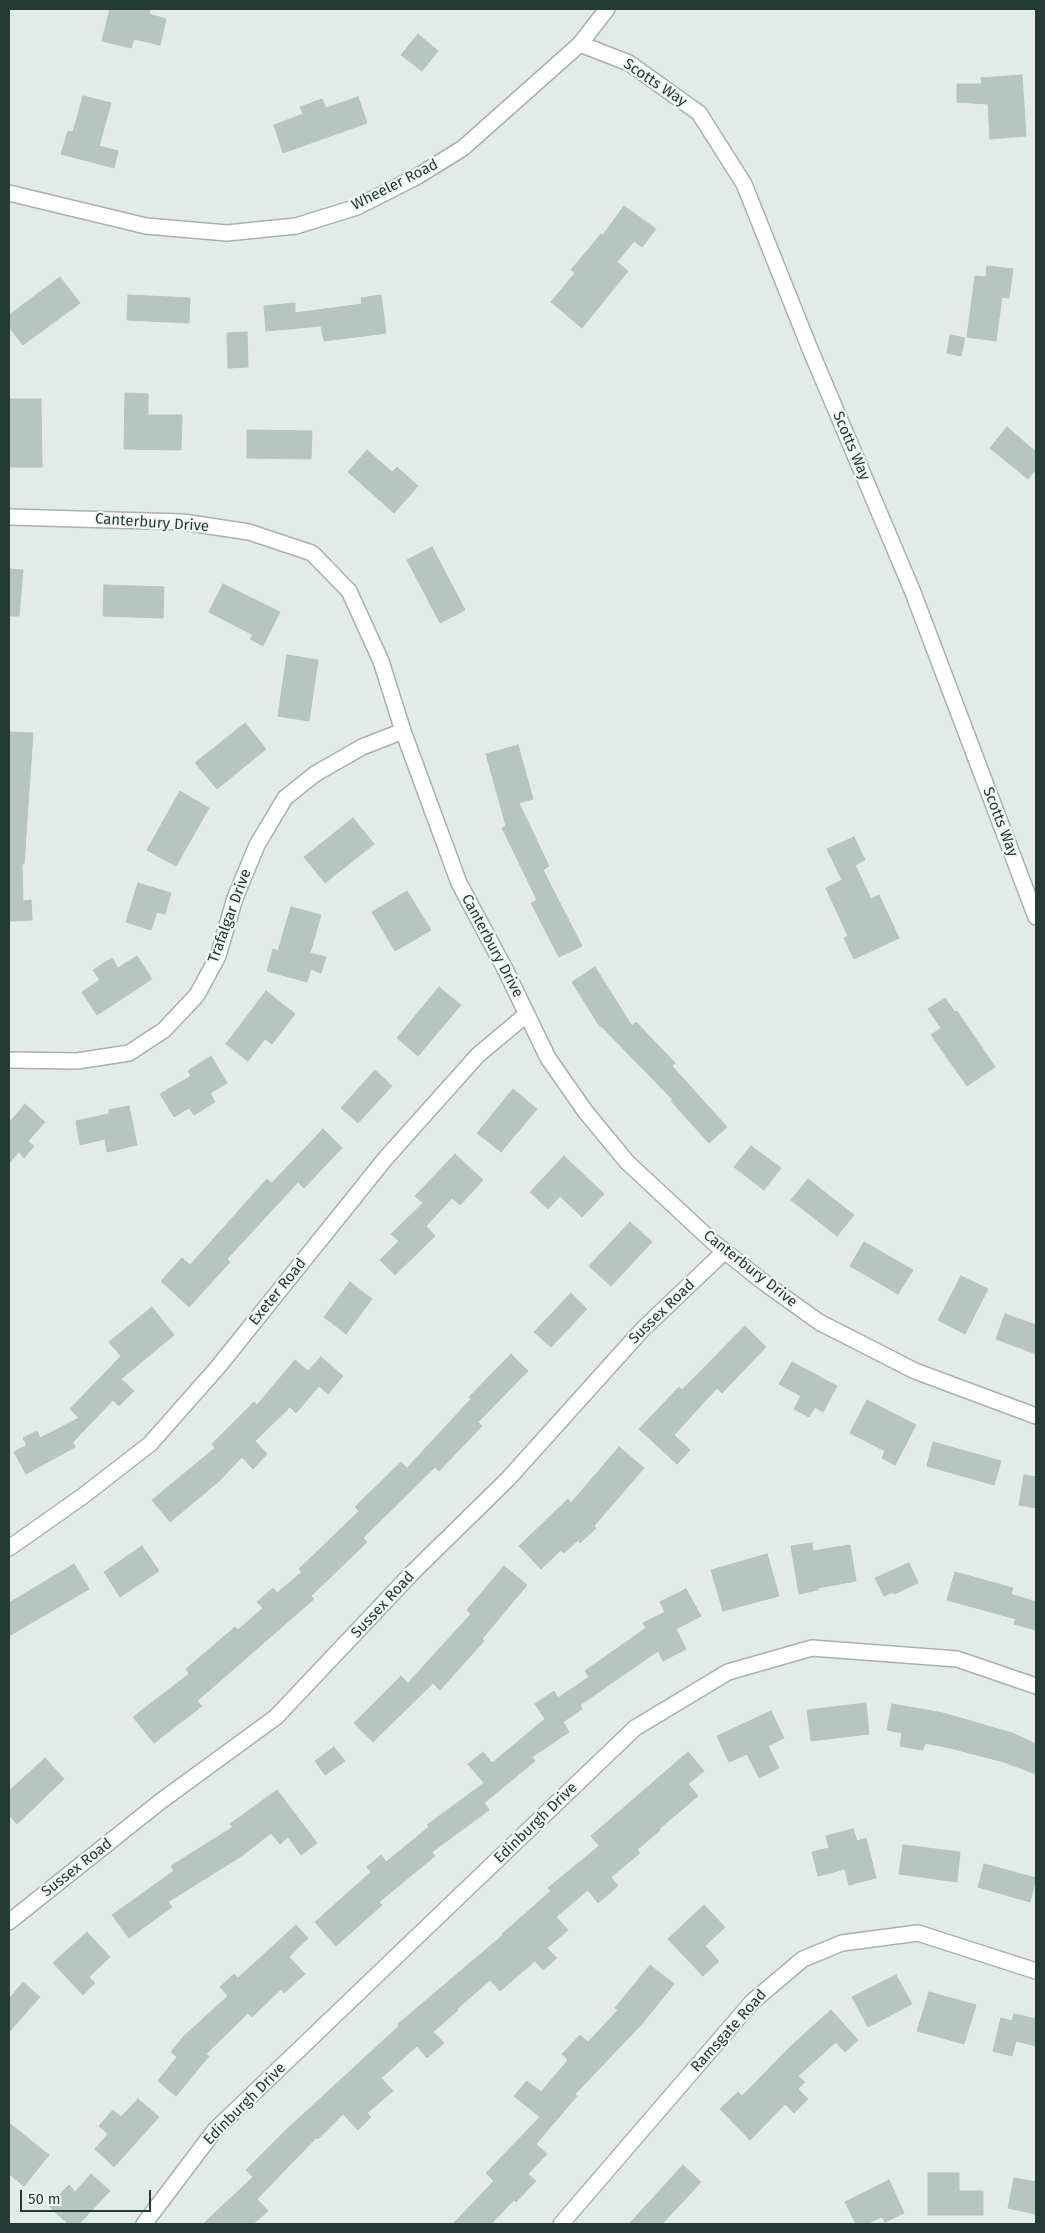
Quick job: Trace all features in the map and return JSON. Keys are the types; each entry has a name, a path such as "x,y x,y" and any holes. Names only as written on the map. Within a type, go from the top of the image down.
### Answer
{"street":[{"name":"Wheeler Road","path":"9,193 146,226 227,233 296,226 357,207 418,176 463,148 580,44 607,9"},
{"name":"Scotts Way","path":"580,44 629,63 699,113 744,184 810,349 912,590 1036,917"},
{"name":"Canterbury Drive","path":"9,516 183,522 249,532 312,553 349,591 382,661 403,731 459,883 506,971 548,1058 586,1111 627,1162 725,1251 819,1322 915,1371 1036,1416"},
{"name":"Trafalgar Drive","path":"9,1060 77,1061 129,1053 164,1030 198,994 214,964 235,898 257,845 285,798 315,774 362,747 403,731"},
{"name":"Exeter Road","path":"9,1548 83,1496 150,1444 218,1367 385,1159 478,1055 527,1014"},
{"name":"Sussex Road","path":"9,1922 161,1801 276,1717 413,1572 508,1479 642,1330 725,1251"},
{"name":"Edinburgh Drive","path":"144,2224 215,2130 635,1728 728,1672 812,1648 957,1659 1036,1686"},
{"name":"Ramsgate Road","path":"561,2224 752,2002 803,1959 842,1943 918,1933 1036,1971"}],"building":[{"path":"110,9 150,9 149,14 166,19 160,45 134,39 131,48 102,41"},
{"path":"418,34 438,51 422,71 401,55"},
{"path":"1022,75 1026,136 990,139 988,104 957,102 957,84 982,84 981,78"},
{"path":"83,96 111,103 99,146 118,151 114,168 61,154 68,131 73,132"},
{"path":"358,97 367,123 283,153 274,125 303,114 300,107 322,99 326,108"},
{"path":"624,206 656,229 642,247 634,241 617,262 628,271 582,328 551,302 575,273 571,270 601,234 603,235"},
{"path":"987,266 1013,269 1009,298 1002,297 996,341 967,337 975,276 986,277"},
{"path":"60,277 80,303 23,345 9,327 9,315"},
{"path":"128,295 190,298 189,323 127,320"},
{"path":"381,295 386,333 324,341 321,326 266,331 264,306 295,303 295,313 362,304 361,298"},
{"path":"247,332 248,367 228,368 227,333"},
{"path":"950,335 965,338 961,356 947,353"},
{"path":"125,393 148,394 148,415 182,415 181,450 124,449"},
{"path":"9,399 41,399 42,467 9,467"},
{"path":"1007,427 1036,452 1036,469 1028,479 990,448"},
{"path":"247,430 312,431 311,459 247,458"},
{"path":"367,450 392,472 397,467 418,486 394,513 348,472"},
{"path":"432,547 465,610 440,623 407,560"},
{"path":"9,569 23,570 19,616 9,616"},
{"path":"223,584 280,612 263,646 250,639 253,635 209,612"},
{"path":"104,585 164,587 163,618 103,616"},
{"path":"287,655 318,660 309,721 278,716"},
{"path":"245,723 266,749 217,789 195,763"},
{"path":"9,732 33,733 24,864 22,864 23,901 31,900 32,920 9,921"},
{"path":"518,745 533,799 519,803 549,866 543,870 582,946 559,957 531,903 537,900 502,828 506,826 486,754"},
{"path":"180,791 209,808 176,866 147,850"},
{"path":"353,818 374,844 325,883 304,857"},
{"path":"854,837 865,860 855,865 871,899 879,895 899,938 854,959 844,938 848,936 826,888 842,880 827,849"},
{"path":"138,883 171,893 165,914 157,912 151,930 126,922"},
{"path":"407,891 431,930 395,951 372,912"},
{"path":"291,907 321,915 310,953 326,957 321,973 311,969 307,982 267,971 273,949 278,951"},
{"path":"137,956 152,979 97,1015 82,992 100,980 93,970 112,958 118,968"},
{"path":"595,967 632,1026 636,1022 675,1063 672,1066 727,1127 709,1143 671,1101 673,1100 600,1027 572,982"},
{"path":"439,987 461,1005 418,1056 397,1038"},
{"path":"266,991 295,1014 272,1044 265,1039 248,1061 226,1044"},
{"path":"945,998 955,1012 957,1011 995,1067 967,1086 931,1035 941,1028 928,1009"},
{"path":"211,1056 227,1083 210,1093 215,1102 194,1115 189,1108 174,1117 160,1094 191,1076 188,1071"},
{"path":"375,1070 392,1086 358,1123 341,1108"},
{"path":"513,1089 537,1109 501,1152 477,1133"},
{"path":"25,1104 45,1122 28,1141 34,1146 24,1158 19,1152 9,1163 9,1123"},
{"path":"129,1106 137,1145 107,1152 105,1139 80,1145 76,1121 109,1114 109,1110"},
{"path":"323,1129 342,1148 304,1188 298,1182 227,1259 230,1262 189,1307 161,1281 182,1258 190,1265 267,1179 272,1183"},
{"path":"751,1146 781,1168 764,1190 734,1167"},
{"path":"455,1154 483,1180 460,1205 452,1198 426,1226 435,1236 395,1275 380,1260 399,1241 391,1234 423,1203 415,1196"},
{"path":"564,1156 604,1194 582,1217 560,1196 548,1209 530,1192"},
{"path":"808,1179 854,1215 837,1236 791,1200"},
{"path":"630,1222 652,1242 611,1286 589,1266"},
{"path":"864,1242 913,1270 898,1294 850,1266"},
{"path":"961,1276 988,1289 965,1334 938,1320"},
{"path":"350,1282 372,1299 346,1334 324,1317"},
{"path":"571,1293 587,1309 551,1347 534,1332"},
{"path":"152,1307 174,1335 121,1379 134,1391 119,1406 113,1400 73,1442 75,1447 26,1474 14,1452 27,1445 23,1438 37,1431 40,1438 79,1418 70,1409 121,1356 109,1342"},
{"path":"1005,1314 1036,1325 1036,1354 996,1339"},
{"path":"745,1326 766,1347 722,1393 717,1388 674,1435 690,1450 677,1464 639,1429 679,1387 682,1390"},
{"path":"511,1354 528,1371 478,1422 482,1426 439,1471 435,1467 363,1538 367,1542 311,1596 314,1599 197,1701 202,1706 154,1743 133,1717 189,1674 186,1669 235,1627 238,1630 263,1608 257,1602 273,1588 277,1593 302,1572 299,1569 359,1511 355,1507 401,1462 407,1468 471,1399 469,1397"},
{"path":"321,1357 343,1376 328,1394 319,1386 296,1413 290,1407 255,1441 267,1454 253,1469 242,1457 218,1482 170,1522 152,1500 215,1448 212,1444 254,1402 257,1405 295,1360 308,1371"},
{"path":"792,1362 837,1386 823,1412 815,1407 809,1417 794,1409 801,1396 779,1384"},
{"path":"867,1400 916,1425 895,1465 882,1458 885,1451 850,1433"},
{"path":"933,1442 1001,1461 994,1485 927,1466"},
{"path":"619,1447 644,1468 594,1526 596,1528 580,1543 578,1540 564,1553 561,1550 541,1569 519,1546 568,1499 571,1503"},
{"path":"1024,1475 1036,1477 1036,1508 1019,1505"},
{"path":"812,1543 813,1551 850,1545 856,1581 818,1588 818,1590 799,1594 791,1546"},
{"path":"142,1546 159,1571 120,1597 104,1572"},
{"path":"767,1554 779,1596 723,1611 711,1570"},
{"path":"909,1563 918,1583 894,1594 893,1592 884,1596 875,1578"},
{"path":"74,1564 89,1589 9,1636 9,1603"},
{"path":"504,1566 527,1585 482,1639 484,1641 440,1690 433,1683 373,1742 354,1723 401,1676 408,1683 471,1614 467,1610"},
{"path":"955,1572 1013,1588 1011,1594 1036,1602 1036,1630 1014,1624 1016,1619 947,1600"},
{"path":"686,1589 701,1616 676,1629 686,1649 663,1661 658,1651 580,1705 582,1709 563,1722 569,1732 532,1757 535,1761 484,1803 489,1810 432,1852 435,1856 379,1902 382,1905 336,1946 315,1922 371,1872 367,1867 381,1855 386,1862 429,1827 427,1825 484,1783 468,1764 483,1752 492,1763 545,1719 535,1704 554,1691 558,1698 589,1677 585,1671 646,1628 643,1623 665,1612 660,1602"},
{"path":"866,1703 869,1734 811,1741 807,1710"},
{"path":"892,1704 943,1713 1012,1733 1036,1744 1036,1774 1004,1762 950,1748 925,1743 923,1750 900,1746 902,1733 887,1730"},
{"path":"771,1711 784,1738 768,1746 779,1768 759,1778 747,1754 729,1762 717,1736"},
{"path":"334,1747 345,1761 325,1775 315,1761"},
{"path":"688,1752 704,1771 688,1784 698,1796 659,1829 637,1850 640,1853 611,1877 618,1886 598,1903 588,1890 556,1917 568,1930 547,1948 557,1958 543,1970 535,1961 500,1991 490,1980 433,2032 444,2043 427,2058 417,2046 381,2078 393,2091 367,2113 371,2117 358,2130 343,2114 318,2139 317,2137 257,2199 268,2211 253,2224 203,2224 253,2177 246,2170 286,2130 399,2026 398,2024 503,1935 551,1891 548,1888 599,1846 591,1836"},
{"path":"45,1758 64,1779 17,1824 9,1815 9,1791"},
{"path":"277,1790 317,1843 301,1855 288,1837 280,1844 271,1833 243,1855 168,1902 172,1907 129,1938 112,1915 174,1871 171,1866 233,1827 230,1824"},
{"path":"853,1829 857,1841 866,1838 876,1878 849,1885 845,1869 818,1876 812,1852 829,1848 826,1836"},
{"path":"903,1845 960,1852 957,1882 899,1874"},
{"path":"984,1864 1036,1878 1030,1902 978,1887"},
{"path":"704,1905 725,1927 705,1946 719,1961 703,1976 668,1939"},
{"path":"296,1925 308,1938 289,1957 305,1974 284,1993 281,1989 252,2017 248,2013 206,2054 209,2056 176,2096 158,2081 177,2057 171,2052 184,2036 228,1996 220,1987 234,1974 238,1978"},
{"path":"87,1932 110,1957 89,1977 95,1983 83,1995 53,1963"},
{"path":"650,1965 674,1984 641,2025 575,2094 577,2096 536,2144 547,2154 528,2174 536,2181 491,2224 453,2224 494,2181 486,2173 540,2117 514,2096 527,2081 541,2092 568,2060 562,2054 580,2035 588,2042 618,2010 615,2008"},
{"path":"896,1975 912,2004 868,2027 852,1997"},
{"path":"23,1982 40,1997 9,2032 9,1999"},
{"path":"929,1992 976,2005 964,2044 917,2031"},
{"path":"831,2010 858,2040 845,2052 836,2042 798,2076 805,2082 798,2089 808,2099 794,2113 785,2104 750,2140 720,2109 738,2092 742,2096 791,2046"},
{"path":"1014,2014 1036,2019 1036,2046 1016,2041 1012,2056 993,2051 1001,2018 1012,2021"},
{"path":"138,2099 159,2117 114,2167 95,2149 108,2134 99,2126 113,2110 121,2117"},
{"path":"9,2123 49,2155 24,2186 9,2174"},
{"path":"683,2165 701,2182 662,2224 629,2224"},
{"path":"928,2173 959,2173 959,2191 983,2191 983,2215 928,2215"},
{"path":"91,2174 110,2191 79,2224 68,2224 49,2206 69,2185 75,2192"},
{"path":"1014,2178 1036,2182 1036,2214 1008,2208"},
{"path":"889,2180 904,2213 885,2222 882,2217 866,2224 856,2224 845,2202"}]}
